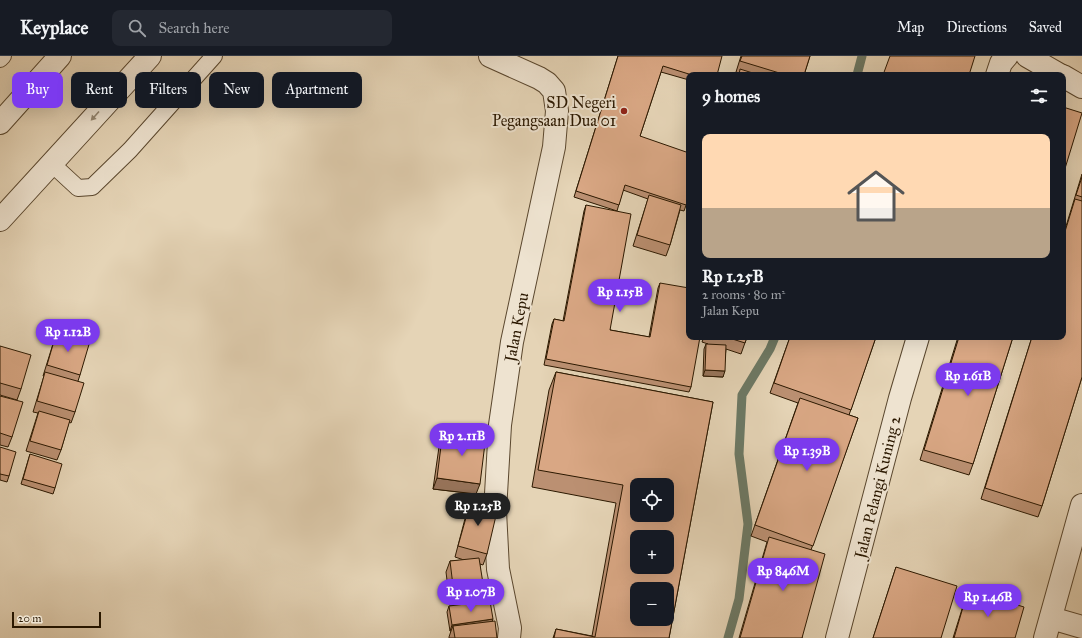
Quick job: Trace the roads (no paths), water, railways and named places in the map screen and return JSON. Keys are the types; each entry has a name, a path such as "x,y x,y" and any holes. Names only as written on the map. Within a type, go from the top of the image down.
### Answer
{"street":[{"path":"0,123 60,56"},
{"path":"0,220 150,56"},
{"name":"Jalan Kepu","path":"490,56 547,83 554,91 557,111 554,146 512,342 500,425 495,511 498,569 510,628 509,638"},
{"path":"998,72 1001,63 1007,56"},
{"path":"1027,56 1055,72"},
{"path":"1066,78 1082,87"},
{"name":"Jalan Pelangi Kuning 2","path":"837,638 900,398 917,340"},
{"path":"1082,505 1048,628 1082,626"}],"lane":[{"path":"0,59 3,56"},
{"path":"52,164 78,188 92,187 130,150 214,56"}],"waterway":[{"path":"858,72 862,56"},
{"path":"728,638 739,599 748,524 739,454 742,395 770,349 774,340"}],"place":[{"name":"SD Negeri Pegangsaan Dua 01","path":"624,111"}]}
